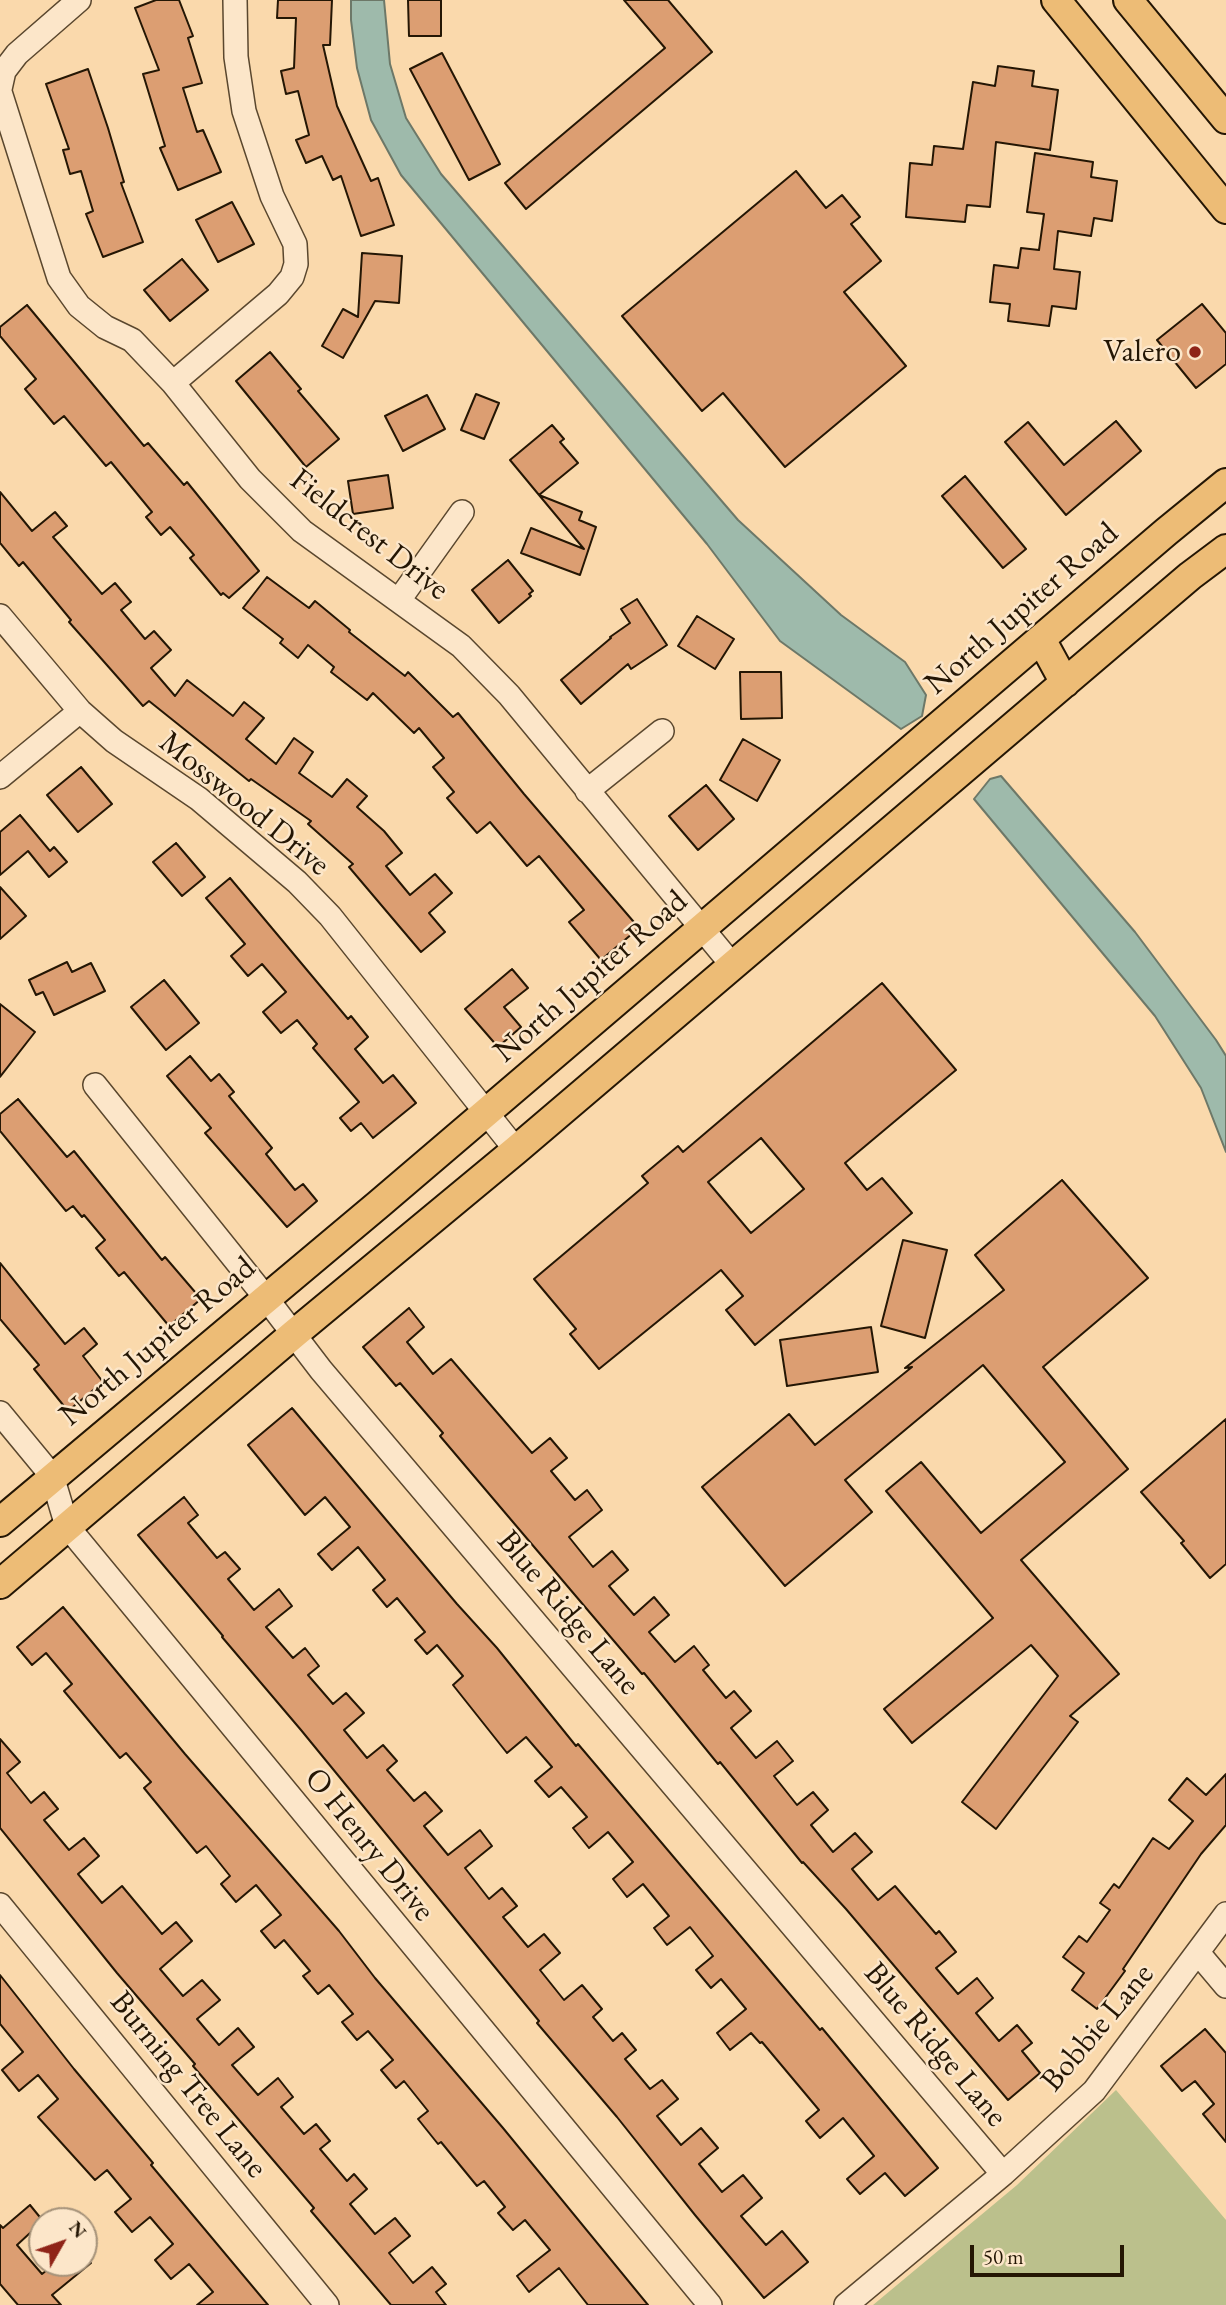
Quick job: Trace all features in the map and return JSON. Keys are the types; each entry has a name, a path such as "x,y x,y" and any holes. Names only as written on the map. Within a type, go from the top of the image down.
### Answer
{"main road":[{"path":"1056,0 1226,209"},
{"path":"1128,0 1226,118"},
{"name":"North Jupiter Road","path":"0,1522 486,1113 1226,483"},
{"path":"0,1584 516,1150 1190,576 1226,549"},
{"path":"1041,639 1065,683"}],"street":[{"name":"Fieldcrest Drive","path":"79,0 17,54 4,71 0,90 60,278 79,306 105,327 132,340 173,383 250,479 302,531 461,646 509,695 733,966"},
{"path":"173,383 278,294 292,277 296,264 295,244 272,196 244,111 236,57 235,0"},
{"path":"399,600 461,512"},
{"name":"Mosswood Drive","path":"0,616 80,711 114,741 199,799 297,881 330,916 516,1150"},
{"path":"0,777 80,711"},
{"path":"587,791 662,731"},
{"name":"Blue Ridge Lane","path":"95,1085 337,1389 1003,2174"},
{"name":"O Henry Drive","path":"0,1413 52,1476 67,1526 710,2305"},
{"name":"Burning Tree Lane","path":"0,1905 327,2305"},
{"name":"Bobbie Lane","path":"846,2305 1003,2174 1094,2091 1199,1954 1226,1914"},
{"path":"1199,1954 1226,1986"}],"green space":[{"path":"1116,2090 1226,2220 1226,2305 873,2305 1017,2185"}],"shaded area":[{"path":"351,0 384,0 390,64 406,118 441,174 738,520 841,615 905,662 926,695 922,716 901,729 780,641 707,544 401,175 371,120 357,68"},
{"path":"1001,776 1135,932 1226,1056 1226,1152 1201,1088 1155,1016 974,799 990,779"}],"building":[{"path":"156,0 179,0 193,36 188,38 202,83 183,88 197,132 203,130 221,172 178,190 160,148 165,146 143,74 159,70 135,8"},
{"path":"278,0 332,0 330,45 323,45 337,106 371,181 378,178 394,225 361,236 341,176 333,180 322,156 306,163 296,140 309,135 298,91 286,94 281,71 294,68 296,18 277,18"},
{"path":"408,0 441,0 441,36 409,36"},
{"path":"624,0 668,0 712,52 526,209 505,183 665,48"},
{"path":"442,53 500,164 469,180 410,69"},
{"path":"998,66 1034,71 1032,86 1058,90 1050,150 996,142 990,207 967,205 965,222 906,217 910,163 932,165 934,146 963,149 973,82 995,86"},
{"path":"88,69 124,182 121,183 143,242 103,257 86,214 93,211 81,171 70,174 63,150 69,149 46,84"},
{"path":"1035,153 1093,162 1091,177 1117,181 1112,221 1094,218 1091,236 1058,231 1054,269 1080,272 1076,309 1052,306 1049,326 1008,321 1010,304 990,302 994,265 1018,268 1021,248 1039,250 1044,214 1027,212"},
{"path":"796,171 826,208 842,195 860,217 851,224 881,261 844,292 906,366 785,467 723,393 702,411 622,316"},
{"path":"232,202 254,244 218,262 196,220"},
{"path":"362,253 402,256 399,303 375,301 343,358 322,346 343,309 358,317"},
{"path":"182,259 208,290 170,321 144,290"},
{"name":"Valero","path":"1202,304 1226,333 1226,364 1196,388 1157,340"},
{"path":"27,305 144,446 148,443 184,485 187,482 259,571 229,598 223,593 221,595 190,558 194,555 170,527 161,535 146,517 152,512 111,462 106,466 64,416 54,424 25,389 36,379 0,336 0,327"},
{"path":"270,352 301,389 298,391 339,439 306,467 236,381"},
{"path":"476,394 499,403 484,439 461,430"},
{"path":"427,395 445,429 403,451 385,416"},
{"path":"1116,421 1141,451 1066,515 1005,442 1028,422 1064,465"},
{"path":"552,425 564,439 560,442 578,463 539,495 510,460"},
{"path":"388,475 393,508 353,514 348,481"},
{"path":"965,476 1026,549 1003,568 942,496"},
{"path":"0,492 32,531 55,512 67,526 53,537 102,594 115,583 131,602 121,610 145,639 154,631 171,650 151,668 175,696 187,680 233,716 244,702 264,718 246,739 276,764 294,738 313,752 299,773 332,797 347,779 367,796 357,807 384,831 402,853 386,866 410,895 435,874 452,893 429,913 445,932 421,952 349,867 353,864 308,824 311,821 251,779 249,781 149,701 143,706 69,622 71,620 23,562 19,566 0,543"},
{"path":"539,495 582,512 579,520 596,527 580,575 521,553 531,528 584,549"},
{"path":"508,560 533,591 529,594 531,596 499,623 472,590"},
{"path":"267,577 309,608 315,601 405,676 408,672 453,717 458,713 639,928 601,960 569,922 584,910 539,856 527,866 490,822 477,833 447,798 454,792 433,767 444,758 419,728 414,733 373,693 367,700 331,672 334,667 308,645 298,658 280,643 283,639 243,608"},
{"path":"637,599 667,645 631,669 628,664 581,704 561,680 630,623 621,609"},
{"path":"697,616 734,639 715,669 678,646"},
{"path":"740,672 781,672 782,718 741,719"},
{"path":"743,739 780,760 757,801 720,780"},
{"path":"81,767 112,804 78,832 47,795"},
{"path":"706,785 734,819 698,850 669,816"},
{"path":"20,815 50,851 54,847 67,862 49,877 28,851 0,875 0,832"},
{"path":"176,843 205,877 182,896 153,862"},
{"path":"230,878 348,1019 351,1016 368,1037 355,1049 383,1083 393,1075 416,1103 373,1138 361,1123 351,1131 340,1118 359,1102 313,1048 317,1044 297,1020 281,1033 263,1012 286,992 262,964 248,976 231,956 245,944 206,898"},
{"path":"0,887 26,916 0,939"},
{"path":"67,962 72,972 91,963 105,991 54,1015 43,992 36,995 29,980"},
{"path":"512,969 528,988 504,1007 521,1027 498,1047 465,1009"},
{"path":"164,980 199,1023 166,1050 131,1007"},
{"path":"882,983 956,1070 845,1163 867,1190 882,1178 912,1213 755,1345 726,1310 743,1296 721,1270 599,1369 570,1334 576,1329 534,1279 648,1183 642,1176 678,1146 683,1152","holes":["761,1138 804,1189 751,1233 708,1182"]},
{"path":"0,1004 35,1032 0,1077"},
{"path":"190,1056 211,1081 219,1074 234,1092 229,1096 272,1148 266,1154 295,1190 303,1184 317,1201 287,1227 205,1133 211,1128 167,1076"},
{"path":"18,1099 67,1157 74,1151 162,1260 165,1257 201,1299 169,1326 124,1272 119,1276 96,1248 105,1240 84,1215 82,1217 73,1206 66,1211 0,1131 0,1114"},
{"path":"1062,1180 1148,1278 1043,1367 1128,1469 1021,1560 1119,1674 1070,1716 1078,1722 996,1829 962,1802 1058,1676 1031,1645 912,1743 884,1709 993,1618 886,1491 921,1462 981,1533 1065,1462 983,1365 845,1480 872,1512 785,1586 702,1487 789,1414 815,1445 912,1367 905,1368 1004,1290 975,1255"},
{"path":"903,1240 947,1250 925,1338 881,1326"},
{"path":"0,1263 65,1344 84,1328 97,1344 83,1356 103,1382 68,1411 34,1369 39,1365 0,1319"},
{"path":"409,1308 424,1327 407,1342 433,1374 451,1359 532,1453 550,1438 567,1458 551,1471 575,1500 587,1490 602,1510 569,1537 593,1567 612,1551 628,1570 609,1586 634,1615 654,1597 669,1615 649,1632 675,1662 694,1646 709,1665 703,1670 726,1698 734,1691 751,1711 731,1728 756,1758 777,1741 793,1761 774,1776 797,1805 813,1792 828,1810 811,1825 833,1852 855,1833 872,1852 852,1869 878,1900 895,1886 936,1934 939,1931 956,1952 936,1968 958,1994 977,1978 993,1998 976,2013 999,2041 1017,2025 1032,2043 1022,2051 1040,2073 1008,2100 846,1909 802,1863 720,1762 718,1764 644,1673 642,1674 440,1436 443,1433 400,1383 396,1386 363,1347"},
{"path":"871,1327 878,1372 787,1386 780,1340"},
{"path":"292,1408 497,1648 576,1746 578,1744 820,2030 822,2028 938,2168 905,2196 885,2173 860,2194 847,2179 874,2156 843,2118 820,2138 806,2121 819,2110 762,2042 751,2033 730,2050 717,2033 746,2009 721,1979 711,1988 696,1970 713,1956 690,1927 667,1945 654,1928 669,1916 643,1884 627,1897 613,1879 633,1862 608,1832 589,1848 573,1828 587,1817 561,1787 549,1797 535,1781 552,1767 526,1737 507,1753 453,1685 463,1676 437,1645 427,1654 415,1640 425,1632 397,1598 387,1607 373,1590 385,1580 358,1547 332,1570 318,1554 350,1527 325,1497 305,1515 248,1445"},
{"path":"1226,1419 1226,1564 1210,1578 1181,1543 1184,1541 1141,1492"},
{"path":"184,1497 198,1515 188,1523 217,1558 225,1552 240,1569 228,1579 254,1610 279,1589 292,1606 266,1627 293,1658 305,1648 319,1666 308,1675 333,1704 346,1693 364,1713 344,1730 367,1758 383,1745 397,1761 387,1770 414,1801 425,1792 442,1811 424,1826 448,1855 480,1830 492,1846 465,1868 489,1899 502,1888 517,1906 503,1917 528,1947 544,1934 560,1953 540,1970 564,2000 582,1985 602,2009 593,2017 613,2041 622,2033 636,2050 625,2059 650,2089 662,2080 678,2099 657,2116 681,2145 701,2128 718,2148 699,2164 722,2192 743,2175 762,2198 741,2216 766,2245 782,2231 808,2262 764,2298 537,2023 539,2021 301,1730 138,1535"},
{"path":"63,1607 185,1754 339,1931 375,1978 503,2128 648,2305 588,2305 559,2268 529,2292 517,2276 550,2250 525,2220 513,2230 498,2213 505,2207 484,2181 477,2186 441,2142 438,2144 418,2119 428,2111 404,2081 396,2088 381,2070 393,2060 368,2031 357,2040 342,2022 353,2014 329,1985 318,1994 303,1976 310,1971 284,1940 275,1948 261,1931 281,1915 256,1885 236,1902 221,1884 230,1876 206,1846 197,1853 144,1788 151,1782 126,1753 120,1758 64,1691 72,1684 46,1653 32,1665 17,1647"},
{"path":"0,1739 20,1762 7,1773 31,1803 44,1792 58,1809 44,1820 69,1850 84,1838 99,1856 78,1874 102,1903 122,1886 162,1934 176,1922 192,1941 160,1969 183,1996 202,1980 220,2000 197,2019 219,2045 238,2028 254,2047 232,2065 258,2095 278,2078 293,2097 281,2107 304,2134 316,2124 330,2141 320,2149 347,2181 354,2174 367,2189 350,2204 375,2234 395,2218 410,2236 389,2253 413,2283 432,2267 446,2284 436,2292 446,2305 391,2305 311,2211 314,2208 193,2066 195,2064 117,1973 0,1828"},
{"path":"1226,1774 1226,1825 1201,1854 1097,2009 1072,1990 1084,1973 1063,1957 1079,1936 1087,1942 1110,1910 1100,1903 1114,1884 1119,1888 1153,1838 1169,1849 1193,1821 1169,1800 1187,1778 1206,1795"},
{"path":"0,1975 153,2163 151,2165 268,2305 197,2305 213,2292 189,2264 171,2279 155,2260 173,2244 150,2217 132,2232 115,2212 131,2199 107,2170 95,2180 38,2117 58,2099 38,2075 19,2091 2,2070 23,2052 0,2024"},
{"path":"1205,2029 1226,2053 1226,2142 1203,2114 1214,2104 1195,2081 1182,2091 1161,2066"},
{"path":"30,2205 32,2207 28,2207 28,2235 17,2245 28,2258 28,2277 74,2277 52,2295 61,2305 18,2305 0,2284 0,2225 3,2228"}],"place":[{"name":"Valero","path":"1195,352"}]}
